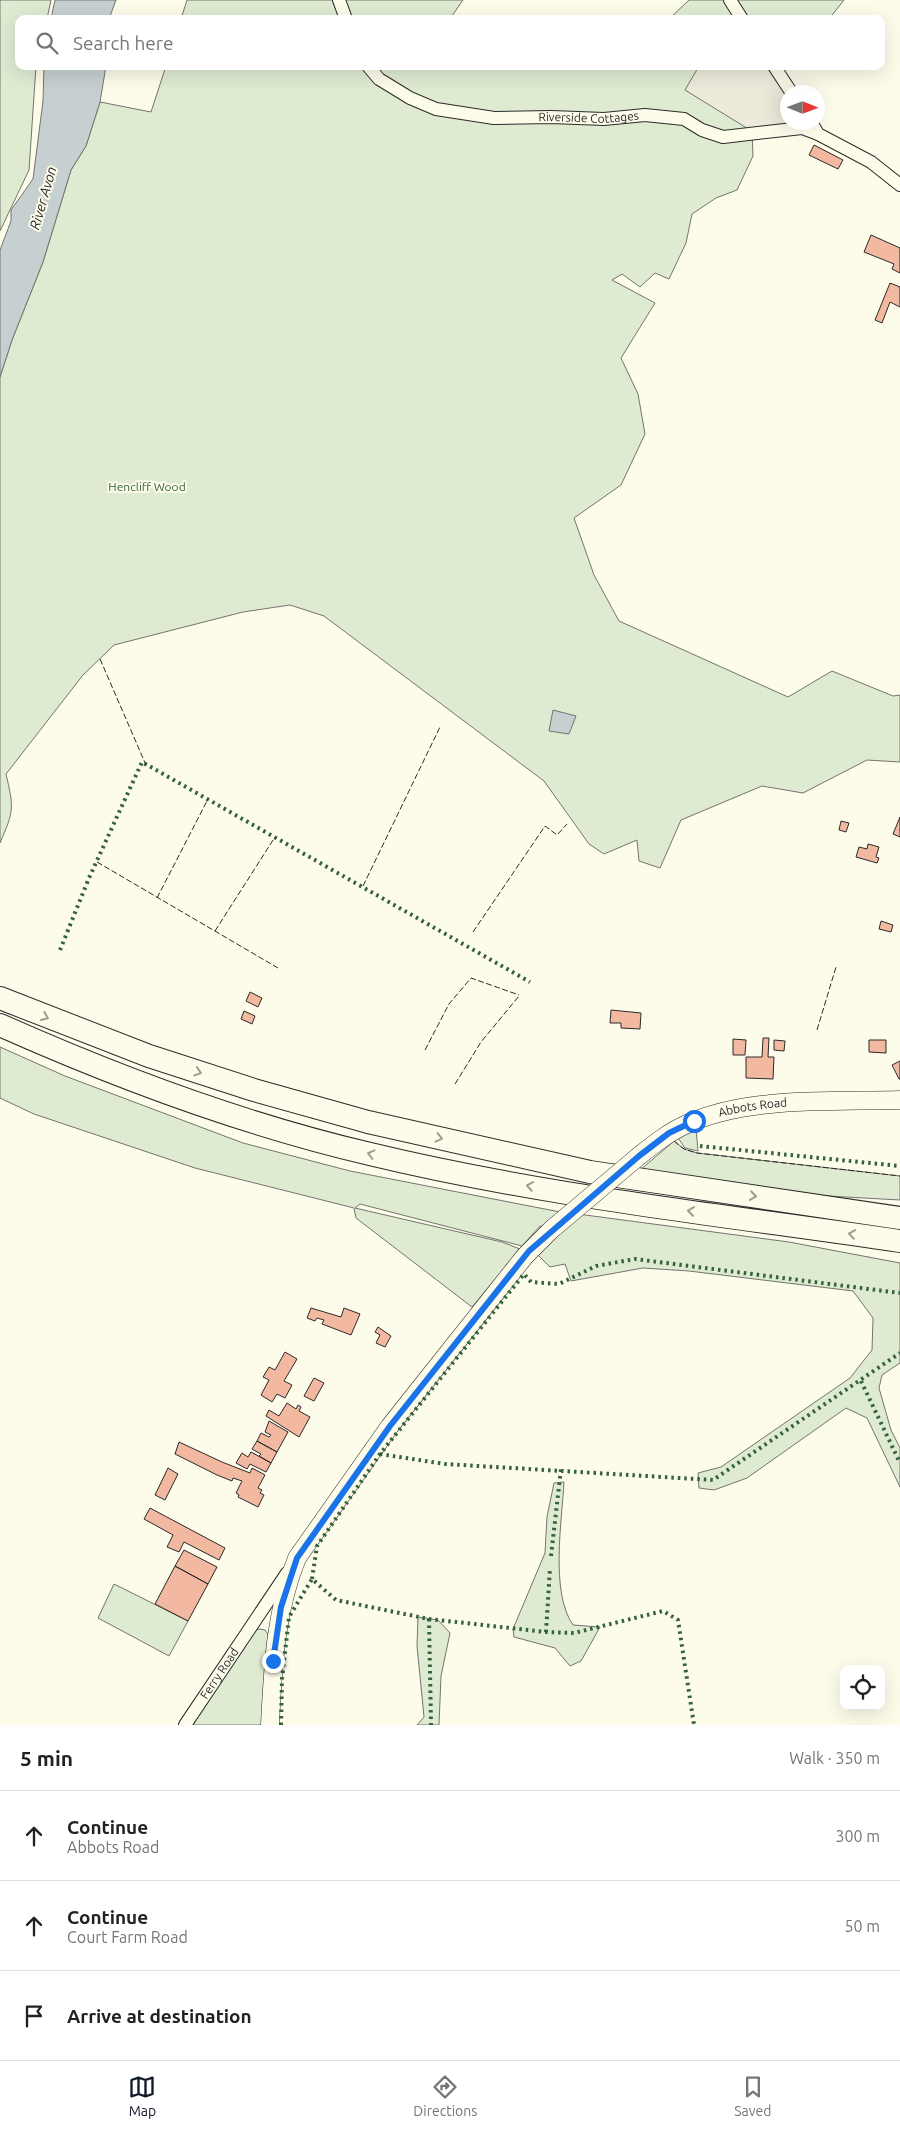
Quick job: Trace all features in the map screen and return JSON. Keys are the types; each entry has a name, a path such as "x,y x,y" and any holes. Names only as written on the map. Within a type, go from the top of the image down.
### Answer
{"highway":[{"path":"0,998 149,1056 254,1090 368,1122 590,1172 900,1218"},
{"path":"0,1025 76,1059 145,1086 245,1120 368,1154 439,1170 561,1192 900,1240"}],"street":[{"path":"339,0 345,15"},
{"path":"730,0 739,15"},
{"name":"Riverside Cottages","path":"371,70 379,79 419,102 436,109 494,118 551,117 604,119 645,115 684,119 702,130 723,137 802,128 818,134 871,162 900,185"},
{"path":"777,70 786,85"},
{"path":"816,130 818,134"},
{"name":"Abbots Road","path":"270,1725 276,1635 288,1580 297,1558 390,1426 529,1251 552,1229 639,1156 669,1133 687,1124 745,1108 795,1103 900,1100"},
{"name":"Ferry Road","path":"185,1725 297,1558"},
{"path":"255,1621 262,1620 270,1625 276,1635"}],"green space":[{"path":"0,0 51,0 48,15 15,15 15,70 36,70 29,170 0,231"},
{"path":"187,0 463,0 453,15 182,15"},
{"path":"689,0 844,0 832,15 673,15"},
{"name":"Hencliff Wood","path":"165,70 704,70 752,131 753,156 737,190 716,198 692,214 686,243 669,279 655,273 640,287 622,274 612,280 655,303 621,358 638,394 645,434 621,485 574,518 594,575 619,621 788,697 832,671 893,696 900,695 900,762 867,760 803,793 762,786 681,820 660,868 639,861 637,840 604,854 589,844 544,781 324,616 290,605 243,612 114,645 83,675 6,774 11,809 8,824 0,843 0,377 12,340 43,262 71,170 86,146 100,102 151,112"},
{"path":"0,1047 65,1076 243,1143 350,1171 555,1211 789,1242 900,1263 900,1363 882,1375 879,1388 891,1430 900,1448 900,1487 867,1418 846,1408 747,1478 714,1490 699,1488 698,1473 721,1467 850,1378 872,1350 873,1318 853,1291 689,1271 643,1268 571,1281 565,1264 550,1267 537,1254 559,1231 540,1226 522,1246 360,1204 355,1208 502,1242 520,1249 472,1307 356,1218 354,1208 195,1168 34,1114 0,1098"},
{"path":"696,1129 698,1151 685,1148 678,1138"},
{"path":"674,1141 684,1149 697,1153 900,1176 900,1200 791,1194 639,1171"},
{"path":"564,1482 559,1556 562,1594 566,1611 573,1625 600,1627 581,1661 570,1666 555,1648 514,1637 513,1629 545,1553 547,1517 554,1483"},
{"path":"114,1584 188,1621 169,1656 98,1618"},
{"path":"418,1617 438,1620 450,1633 441,1676 439,1725 417,1725 424,1717 417,1646"},
{"path":"265,1630 269,1636 262,1725 193,1725 253,1631"}],"shaded area":[{"path":"697,70 769,70 780,86 780,126 750,130 685,90"}],"water":[{"path":"55,0 116,0 110,15 52,15"},
{"name":"River Avon","path":"44,70 105,70 100,102 86,146 71,170 43,262 12,340 0,377 0,250 11,221 11,210 33,179 43,101"},
{"path":"553,710 576,716 569,734 549,731"}],"building":[{"path":"814,145 843,160 838,169 809,155"},
{"path":"871,235 900,248 900,273 892,269 894,264 864,252"},
{"path":"890,283 900,287 900,307 890,302 882,323 875,320"},
{"path":"900,817 900,837 893,834"},
{"path":"841,821 849,823 846,832 839,830"},
{"path":"868,844 879,847 876,857 879,858 877,863 856,857 859,847 867,849"},
{"path":"881,921 893,925 891,932 879,929"},
{"path":"250,992 262,998 258,1007 246,1001"},
{"path":"611,1010 641,1013 640,1029 621,1028 621,1023 610,1023"},
{"path":"244,1011 255,1016 252,1024 241,1019"},
{"path":"763,1038 769,1038 768,1057 774,1057 773,1079 746,1078 746,1057 762,1057"},
{"path":"733,1039 746,1040 745,1055 733,1055"},
{"path":"774,1040 785,1041 784,1051 774,1050"},
{"path":"869,1040 886,1040 886,1053 869,1052"},
{"path":"900,1061 900,1079 899,1079 892,1065"},
{"path":"311,1308 341,1317 344,1308 360,1314 351,1335 322,1324 324,1320 317,1318 315,1321 307,1318"},
{"path":"378,1327 391,1336 385,1347 376,1343 380,1335 375,1332"},
{"path":"285,1352 297,1359 284,1381 292,1385 285,1398 277,1394 272,1402 261,1395 269,1380 263,1377 269,1367 275,1370"},
{"path":"314,1378 324,1383 314,1401 304,1396"},
{"path":"287,1403 296,1409 298,1405 301,1407 299,1411 310,1417 299,1437 266,1416 269,1410 279,1416"},
{"path":"269,1421 288,1432 277,1452 257,1441 261,1433 269,1437 271,1435 265,1432"},
{"path":"257,1441 277,1452 271,1463 252,1449"},
{"path":"179,1442 250,1473 252,1468 265,1475 258,1488 262,1490 260,1493 264,1495 258,1507 238,1497 239,1495 236,1493 242,1481 233,1478 232,1481 217,1475 175,1454"},
{"path":"251,1452 271,1463 266,1472 250,1464 247,1469 236,1463 242,1453 248,1457"},
{"path":"168,1468 178,1474 165,1500 155,1495"},
{"path":"150,1508 225,1548 219,1560 184,1542 179,1552 167,1547 173,1535 144,1519"},
{"path":"184,1550 217,1567 208,1584 175,1566"},
{"path":"175,1566 208,1584 188,1621 155,1604"}],"hedge":[{"path":"60,950 89,878 142,762 530,982"},
{"path":"700,1146 900,1166"},
{"path":"312,1579 317,1546 380,1454 524,1274 531,1282 559,1284 596,1266 635,1259 900,1293"},
{"path":"380,1454 445,1464 713,1480 900,1353"},
{"path":"861,1381 900,1463"},
{"path":"551,1556 561,1469"},
{"path":"546,1632 550,1568"},
{"path":"281,1725 282,1679 289,1617 312,1579 336,1600 429,1619 546,1632 574,1633 663,1611 678,1620 694,1725"},
{"path":"429,1619 431,1725"}],"fence":[{"path":"100,659 146,765"},
{"path":"363,886 440,727"},
{"path":"157,898 208,799"},
{"path":"473,932 545,826 557,835 567,824"},
{"path":"215,931 275,837"},
{"path":"97,862 278,968"},
{"path":"817,1030 836,967"},
{"path":"425,1050 449,1004 471,978 519,995"},
{"path":"455,1084 481,1042 519,996"},
{"path":"674,1141 684,1149 697,1153 900,1176"}],"route":[{"path":"273,1661 281,1607 288,1580 297,1558 390,1426 529,1251 552,1229 639,1156 669,1133 694,1121"}]}
